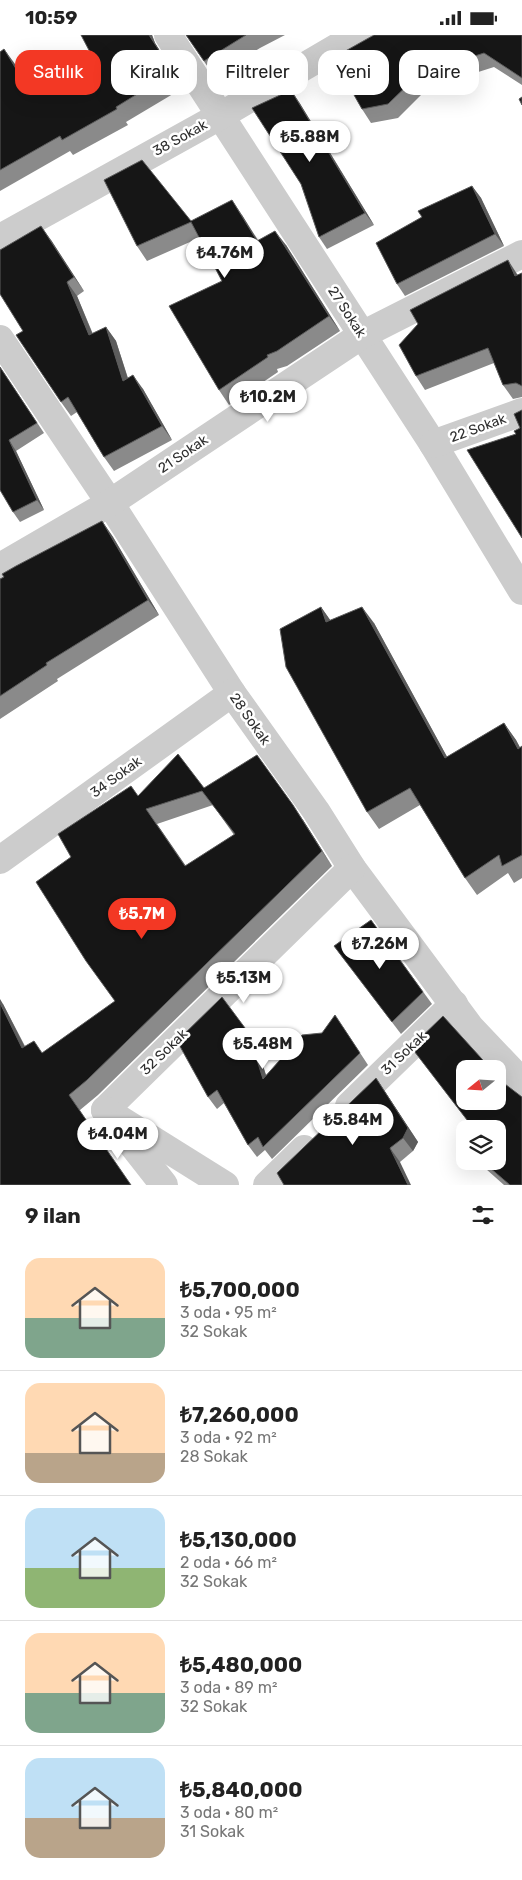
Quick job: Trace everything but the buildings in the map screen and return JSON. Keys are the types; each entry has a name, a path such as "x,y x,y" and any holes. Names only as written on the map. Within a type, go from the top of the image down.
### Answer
{"street":[{"name":"27 Sokak","path":"168,35 433,444 522,591"},
{"name":"38 Sokak","path":"0,238 220,116 358,35"},
{"name":"21 Sokak","path":"0,567 110,503 362,335 522,254"},
{"name":"28 Sokak","path":"0,339 110,503 232,693 316,811 352,868 470,1027 522,1082"},
{"name":"22 Sokak","path":"433,444 522,412"},
{"name":"34 Sokak","path":"0,860 232,693"},
{"name":"32 Sokak","path":"105,1110 352,868"},
{"name":"31 Sokak","path":"267,1185 454,1004"},
{"path":"105,1110 164,1185"},
{"path":"105,1110 224,1185"}]}
